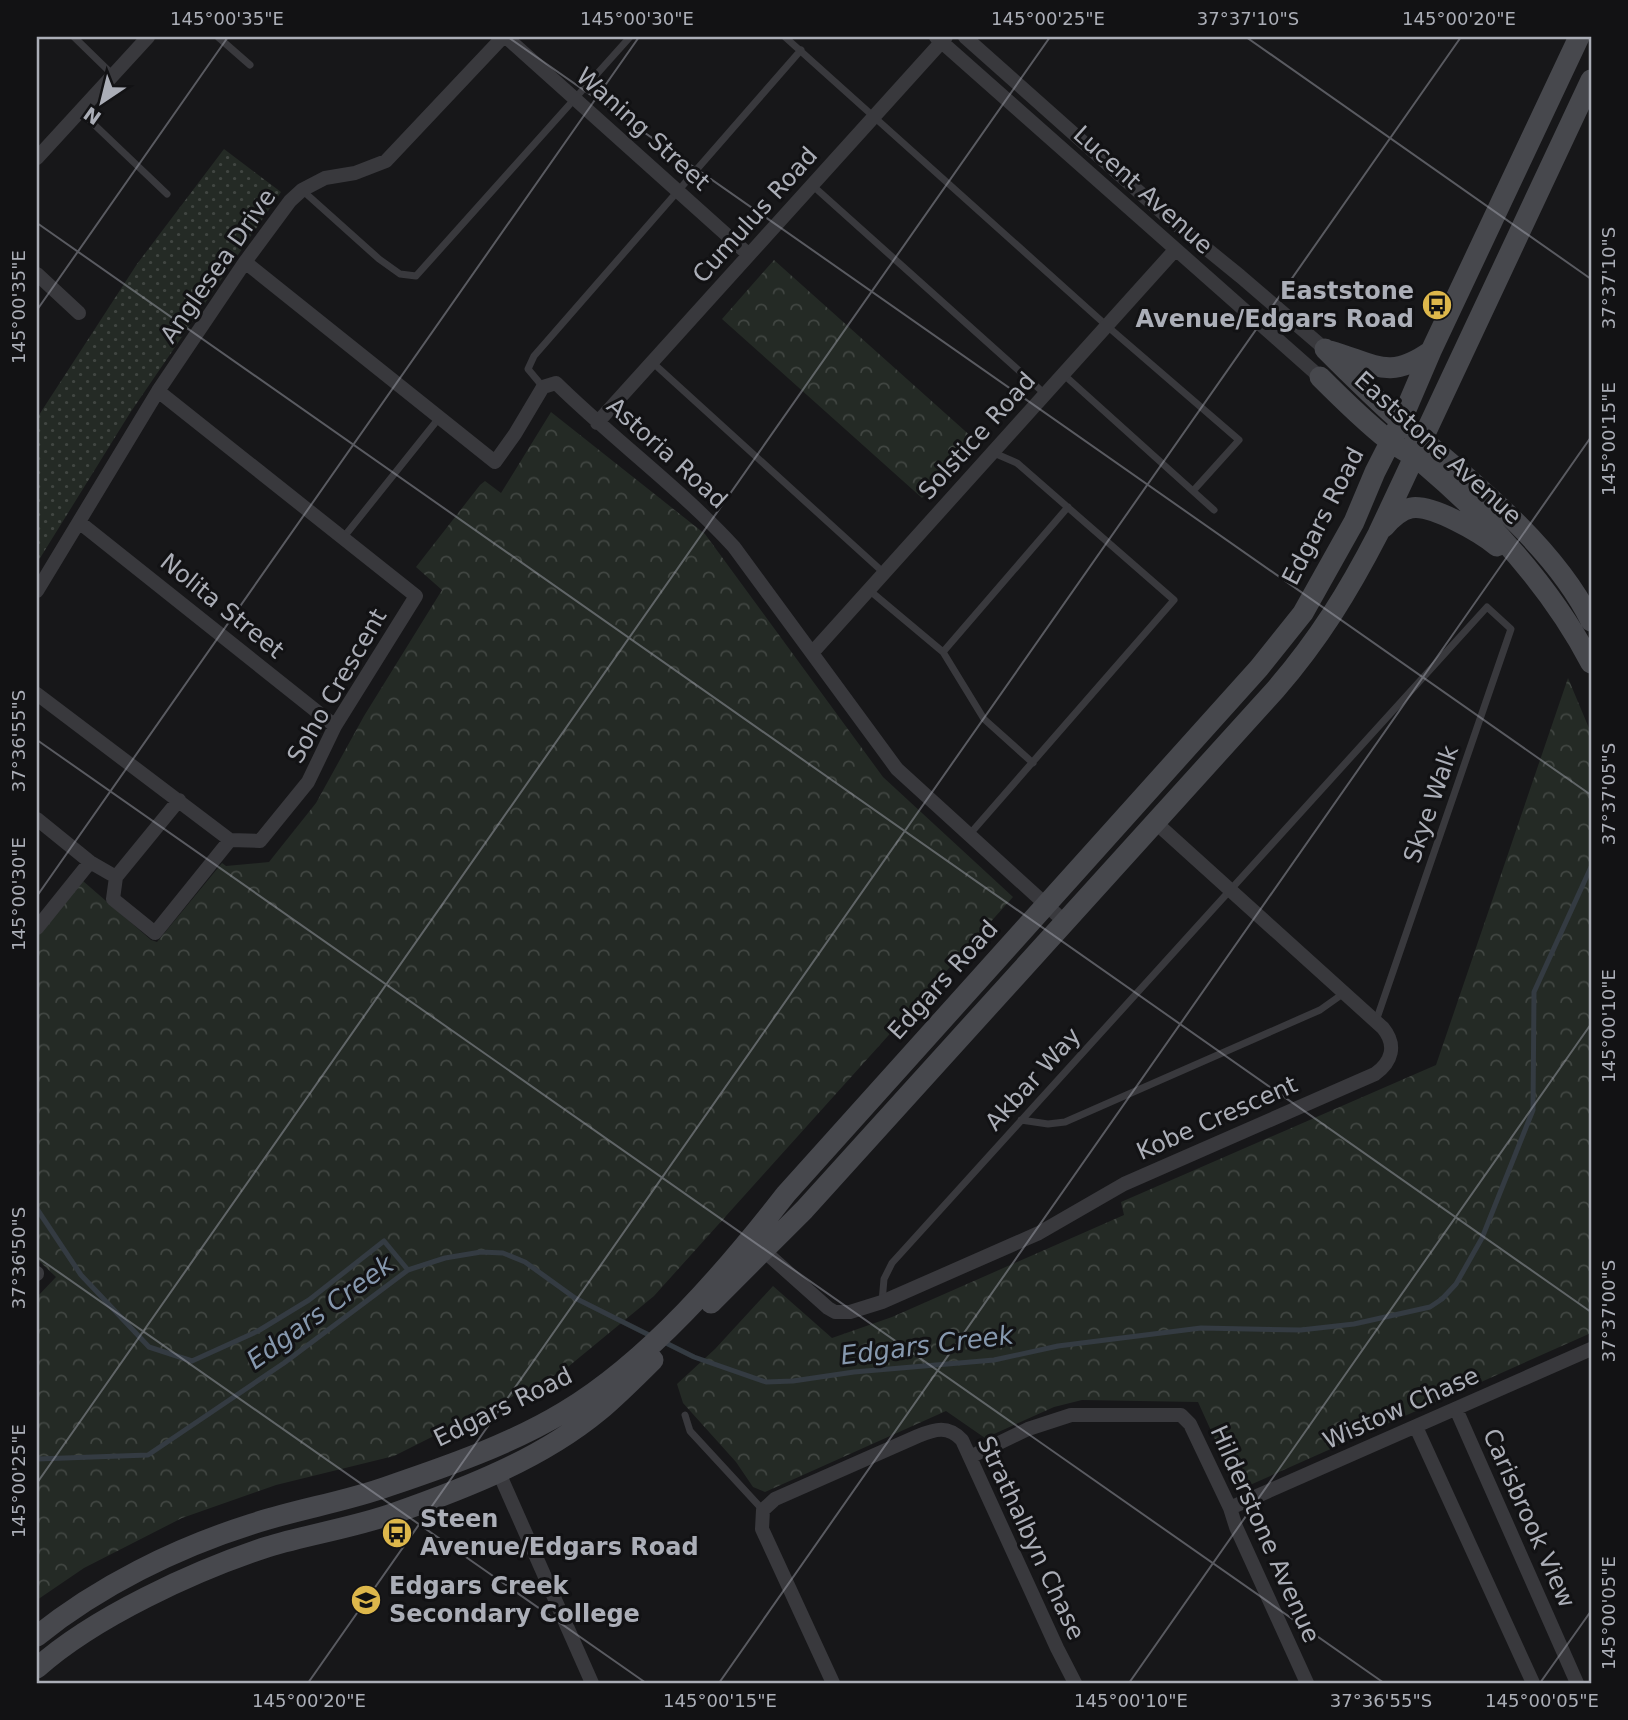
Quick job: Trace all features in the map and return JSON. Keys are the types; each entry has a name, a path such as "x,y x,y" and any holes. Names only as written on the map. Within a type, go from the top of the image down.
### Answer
{"main road":[{"name":"Edgars Road","path":"698,1306 786,1194 1259,668 1296,622 1339,552 1579,37"},
{"name":"Edgars Road","path":"37,1668 92,1627 207,1570 267,1547 395,1513 499,1473 550,1444 598,1412 624,1378 698,1306 763,1250 804,1210 1304,655 1338,607 1378,534 1591,80"},
{"path":"1325,349 1390,370 1414,364 1431,351"},
{"name":"Eaststone Avenue","path":"1325,349 1401,421 1419,448 1534,575 1570,625 1591,663"},
{"name":"Eaststone Avenue","path":"1320,377 1390,442 1419,448 1549,558 1575,593 1591,621"},
{"path":"1378,534 1399,513 1412,508 1422,509 1457,523 1492,542 1534,575"},
{"name":"Edgars Road","path":"37,1636 58,1618 149,1566 249,1524 387,1487 488,1449 562,1413 624,1378"},
{"path":"488,1449 499,1473"}],"street":[{"path":"37,158 148,37"},
{"name":"Waning Street","path":"504,37 749,255"},
{"name":"Anglesea Drive","path":"37,590 158,391 289,201 302,190 325,178 355,173 386,162 504,37"},
{"name":"Lucent Avenue","path":"965,37 1165,215 1325,349"},
{"name":"Lucent Avenue","path":"941,39 1320,377"},
{"name":"Cumulus Road","path":"597,423 941,39"},
{"name":"Solstice Road","path":"812,653 1175,250"},
{"path":"245,262 495,462 542,387"},
{"path":"37,274 79,313"},
{"name":"Astoria Road","path":"542,387 556,383 597,423 709,519 734,547 897,769 1065,922"},
{"name":"Soho Crescent","path":"158,391 416,596 335,726 308,782 260,841 230,840"},
{"name":"Nolita Street","path":"79,522 335,726"},
{"path":"37,694 179,800 230,840 155,933 113,900 116,877 179,800"},
{"path":"37,819 90,862 116,877"},
{"name":"Kobe Crescent","path":"763,1250 822,1303 835,1311 850,1312 882,1302 1039,1233 1124,1184 1384,1068 1391,1051 1388,1034 1376,1021 1155,822"},
{"path":"37,928 90,862"},
{"name":"Wistow Chase","path":"1230,1508 1591,1349"},
{"name":"Carisbrook View","path":"1456,1409 1577,1683"},
{"name":"Hilderstone Avenue","path":"970,1457 1028,1429 1071,1415 1175,1413 1185,1418 1230,1508 1240,1537 1307,1683"},
{"path":"1416,1427 1533,1683"},
{"name":"Strathalbyn Chase","path":"764,1510 775,1500 933,1430 956,1433 962,1440 1075,1683"},
{"path":"499,1473 592,1683"},
{"path":"764,1510 762,1529 833,1683"}],"lane":[{"path":"74,37 113,75"},
{"path":"218,37 250,65"},
{"path":"302,190 379,259 400,274 416,276 630,37"},
{"path":"785,37 1107,326 1239,440 1193,491"},
{"path":"542,387 528,369 534,356 801,50"},
{"path":"80,111 167,194"},
{"path":"812,185 1045,394"},
{"path":"652,362 884,573"},
{"path":"1063,374 1214,510"},
{"path":"343,538 439,418"},
{"path":"970,835 1174,600 1017,463 993,453"},
{"path":"943,652 1068,508"},
{"path":"869,590 943,652 984,719 1033,763"},
{"name":"Akbar Way","path":"882,1302 884,1279 892,1263 1487,607"},
{"name":"Skye Walk","path":"1376,1021 1511,629 1487,607"},
{"path":"1021,1120 1048,1124 1065,1122 1320,1010 1344,993"},
{"path":"685,1415 690,1431 764,1510"}],"green space":[{"path":"224,149 281,192 130,413 37,563 37,418 137,264"},
{"path":"774,260 974,439 922,498 722,319"},
{"path":"551,412 705,534 883,777 1013,897 654,1296 563,1371 394,1456 276,1485 182,1518 84,1568 37,1600 37,1297 56,1277 37,1259 37,936 83,881 151,940 157,942 222,863 226,866 269,862 316,803 364,716 442,590 416,567 480,485 485,481 501,493"},
{"path":"1568,678 1591,733 1591,1333 1250,1485 1233,1479 1198,1402 1082,1400 1054,1407 985,1438 946,1411 765,1492 753,1487 736,1462 683,1403 677,1384 715,1349 773,1286 832,1338 892,1317 1124,1215 1121,1202 1436,1065"}],"waterway":[{"name":"Edgars Creek","path":"662,1341 694,1357 766,1382 793,1381 854,1372 994,1360 1058,1346 1201,1328 1301,1330 1354,1324 1430,1307 1456,1284 1482,1238 1533,1110 1534,992 1591,867"},
{"path":"37,1209 81,1275 149,1347 192,1361 258,1331 309,1300 384,1241 408,1270"},
{"name":"Edgars Creek","path":"37,1459 148,1455 284,1363 408,1270 445,1258 481,1252 503,1253 525,1262 575,1298 653,1337"}],"place":[{"name":"Eaststone Avenue/Edgars Road","path":"1437,305"},
{"name":"Steen Avenue/Edgars Road","path":"397,1533"},
{"name":"Edgars Creek Secondary College","path":"366,1600"}]}
